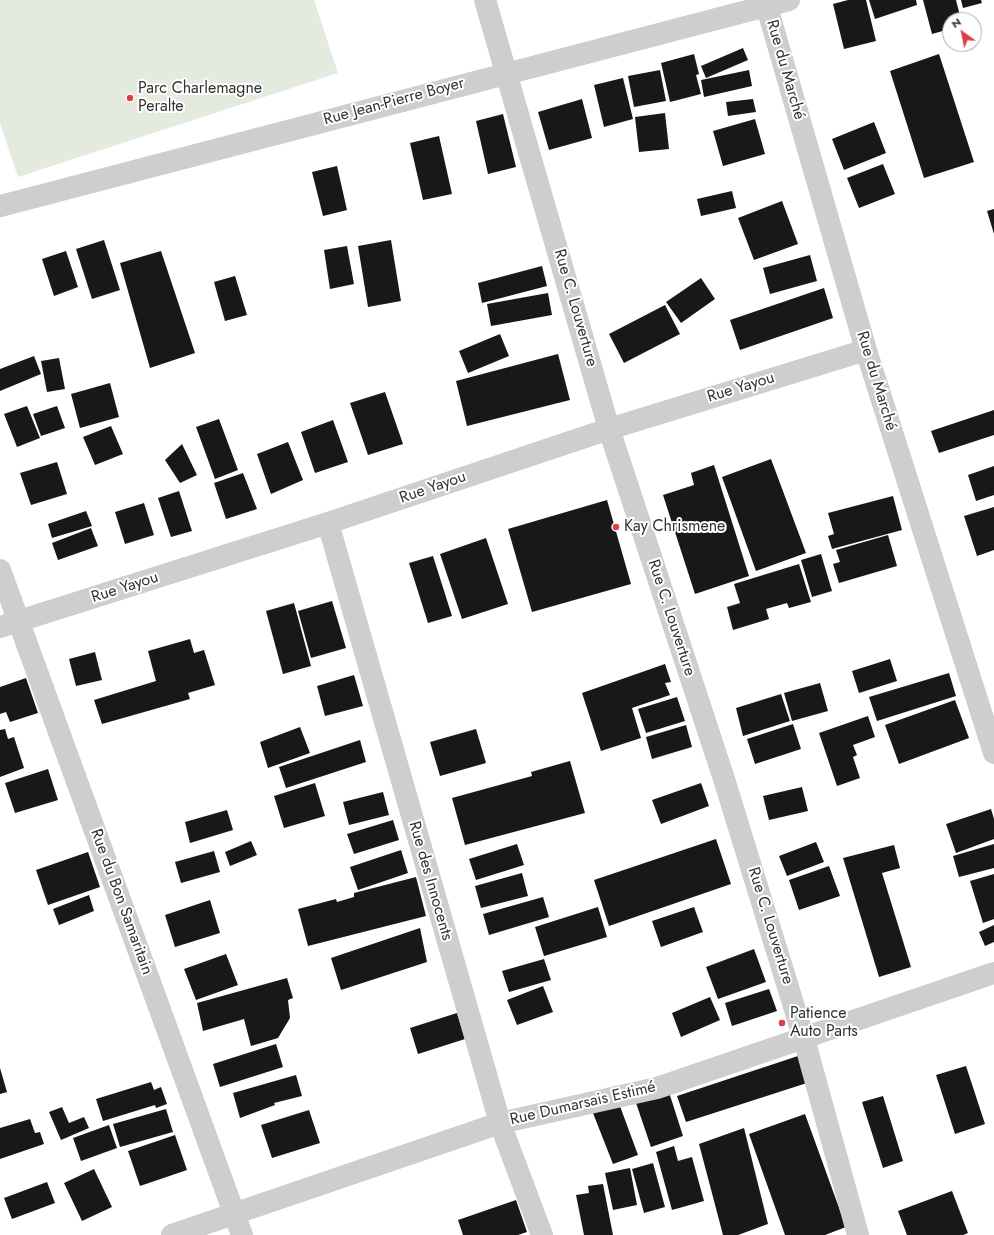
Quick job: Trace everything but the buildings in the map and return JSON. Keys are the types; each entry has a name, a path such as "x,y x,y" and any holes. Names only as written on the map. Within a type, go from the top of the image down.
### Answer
{"street":[{"name":"Rue C. Louverture","path":"485,0 508,72 609,429 724,779 804,1039 858,1235"},
{"name":"Rue Jean-Pierre Boyer","path":"0,206 508,72 767,7 789,0"},
{"name":"Rue du Marché","path":"767,7 866,350 994,753"},
{"name":"Rue Yayou","path":"9,624 328,524 609,429 866,350"},
{"name":"Rue des Innocents","path":"328,524 500,1123 542,1235"},
{"name":"Rue du Bon Samaritain","path":"0,570 9,624 236,1213 242,1235"},
{"name":"Rue Dumarsais Estimé","path":"172,1235 500,1123 657,1088 994,973"}],"shaded area":[{"name":"Parc Charlemagne Peralte","path":"0,0 314,0 338,73 18,177 0,123"}],"place":[{"name":"Parc Charlemagne Peralte","path":"130,98"},
{"name":"Kay Chrismene","path":"616,527"},
{"name":"Patience Auto Parts","path":"782,1023"}]}
